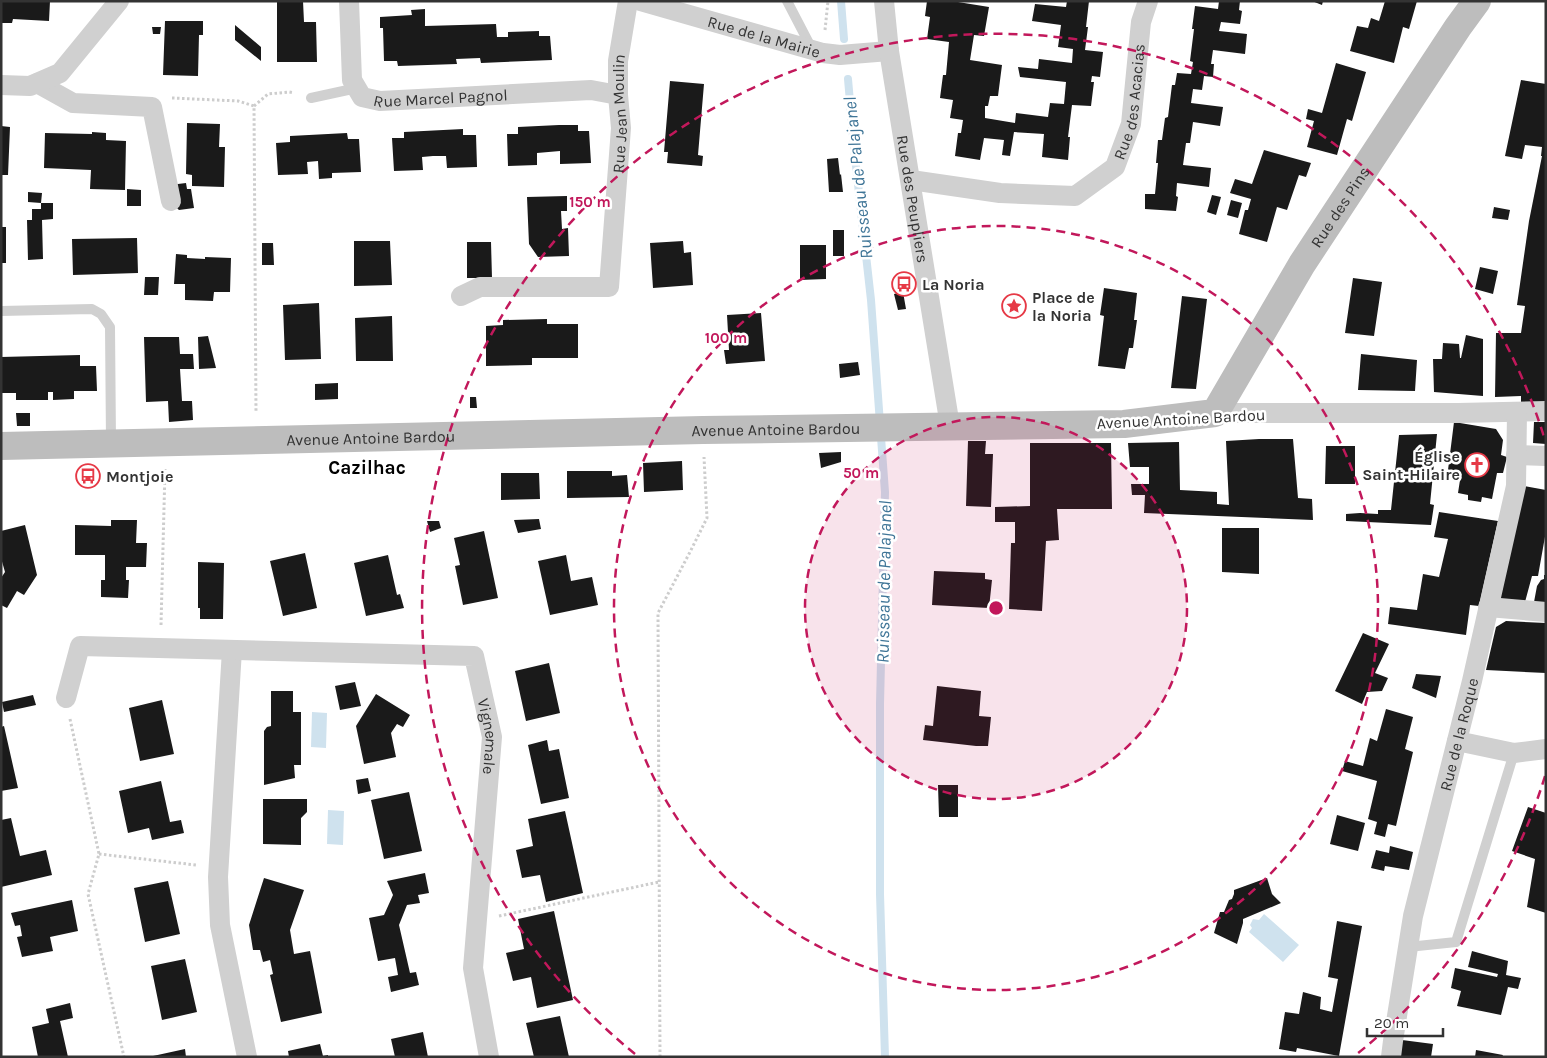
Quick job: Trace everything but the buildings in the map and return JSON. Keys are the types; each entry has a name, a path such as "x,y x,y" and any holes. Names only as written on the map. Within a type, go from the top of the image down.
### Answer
{"street":[{"name":"Rue Marcel Pagnol","path":"349,1 352,80 362,97 380,101 591,90 618,95"},
{"name":"Rue Jean Moulin","path":"461,296 480,287 609,287 621,128 618,95 618,61 628,1"},
{"name":"Rue de la Mairie","path":"640,1 818,52 840,55 889,51"},
{"name":"Rue des Peupliers","path":"884,1 889,51 950,426"},
{"name":"Rue des Acacias","path":"911,180 1000,193 1075,196 1115,167 1131,124 1141,22 1148,1"},
{"name":"Rue des Pins","path":"1215,413 1302,264 1460,14 1477,1"},
{"path":"1,85 30,86 60,73 113,4"},
{"path":"37,83 73,103 152,107 171,201"},
{"name":"Avenue Antoine Bardou","path":"3,446 703,430 1124,424 1215,413 1458,414 1546,411"},
{"name":"Rue de la Roque","path":"1391,1057 1413,916 1457,741 1516,486 1517,412"},
{"path":"1516,455 1546,456"},
{"path":"1488,607 1546,612"},
{"name":"Vignemale","path":"66,698 80,646 474,656 492,737 473,968 489,1057"},
{"path":"232,650 219,868 220,925 247,1057"},
{"path":"1457,741 1514,753 1546,750"}],"lane":[{"path":"787,1 818,52"},
{"path":"311,98 357,88"},
{"path":"1,311 92,309 101,314 110,327 111,443"},
{"path":"1408,948 1456,942 1514,753"}],"path":[{"path":"818,52 828,1"},
{"path":"250,440 256,424 254,106 268,94 289,92 311,98"},
{"path":"152,107 162,98 238,100 254,106"},
{"path":"660,1057 658,613 706,518 703,430"},
{"path":"161,648 166,442"},
{"path":"66,698 99,854 88,894 124,1057"},
{"path":"99,854 219,868"},
{"path":"476,920 659,882"}],"water":[{"path":"312,712 327,713 326,748 311,747"},
{"path":"328,810 344,811 343,845 327,844"},
{"path":"1264,914 1299,945 1283,962 1249,932 1252,928 1250,925 1253,919 1259,920"}],"waterway":[{"name":"Ruisseau de Palajanel","path":"841,1 844,39"},
{"name":"Ruisseau de Palajanel","path":"848,79 871,300 885,492 880,704 880,894 885,1057"}],"place":[{"name":"La Noria","path":"904,284"},
{"name":"Place de la Noria","path":"1014,306"},
{"name":"Église Saint-Hilaire","path":"1477,465"},
{"name":"Montjoie","path":"88,476"}],"district":[{"name":"Cazilhac","path":"367,468"}]}
